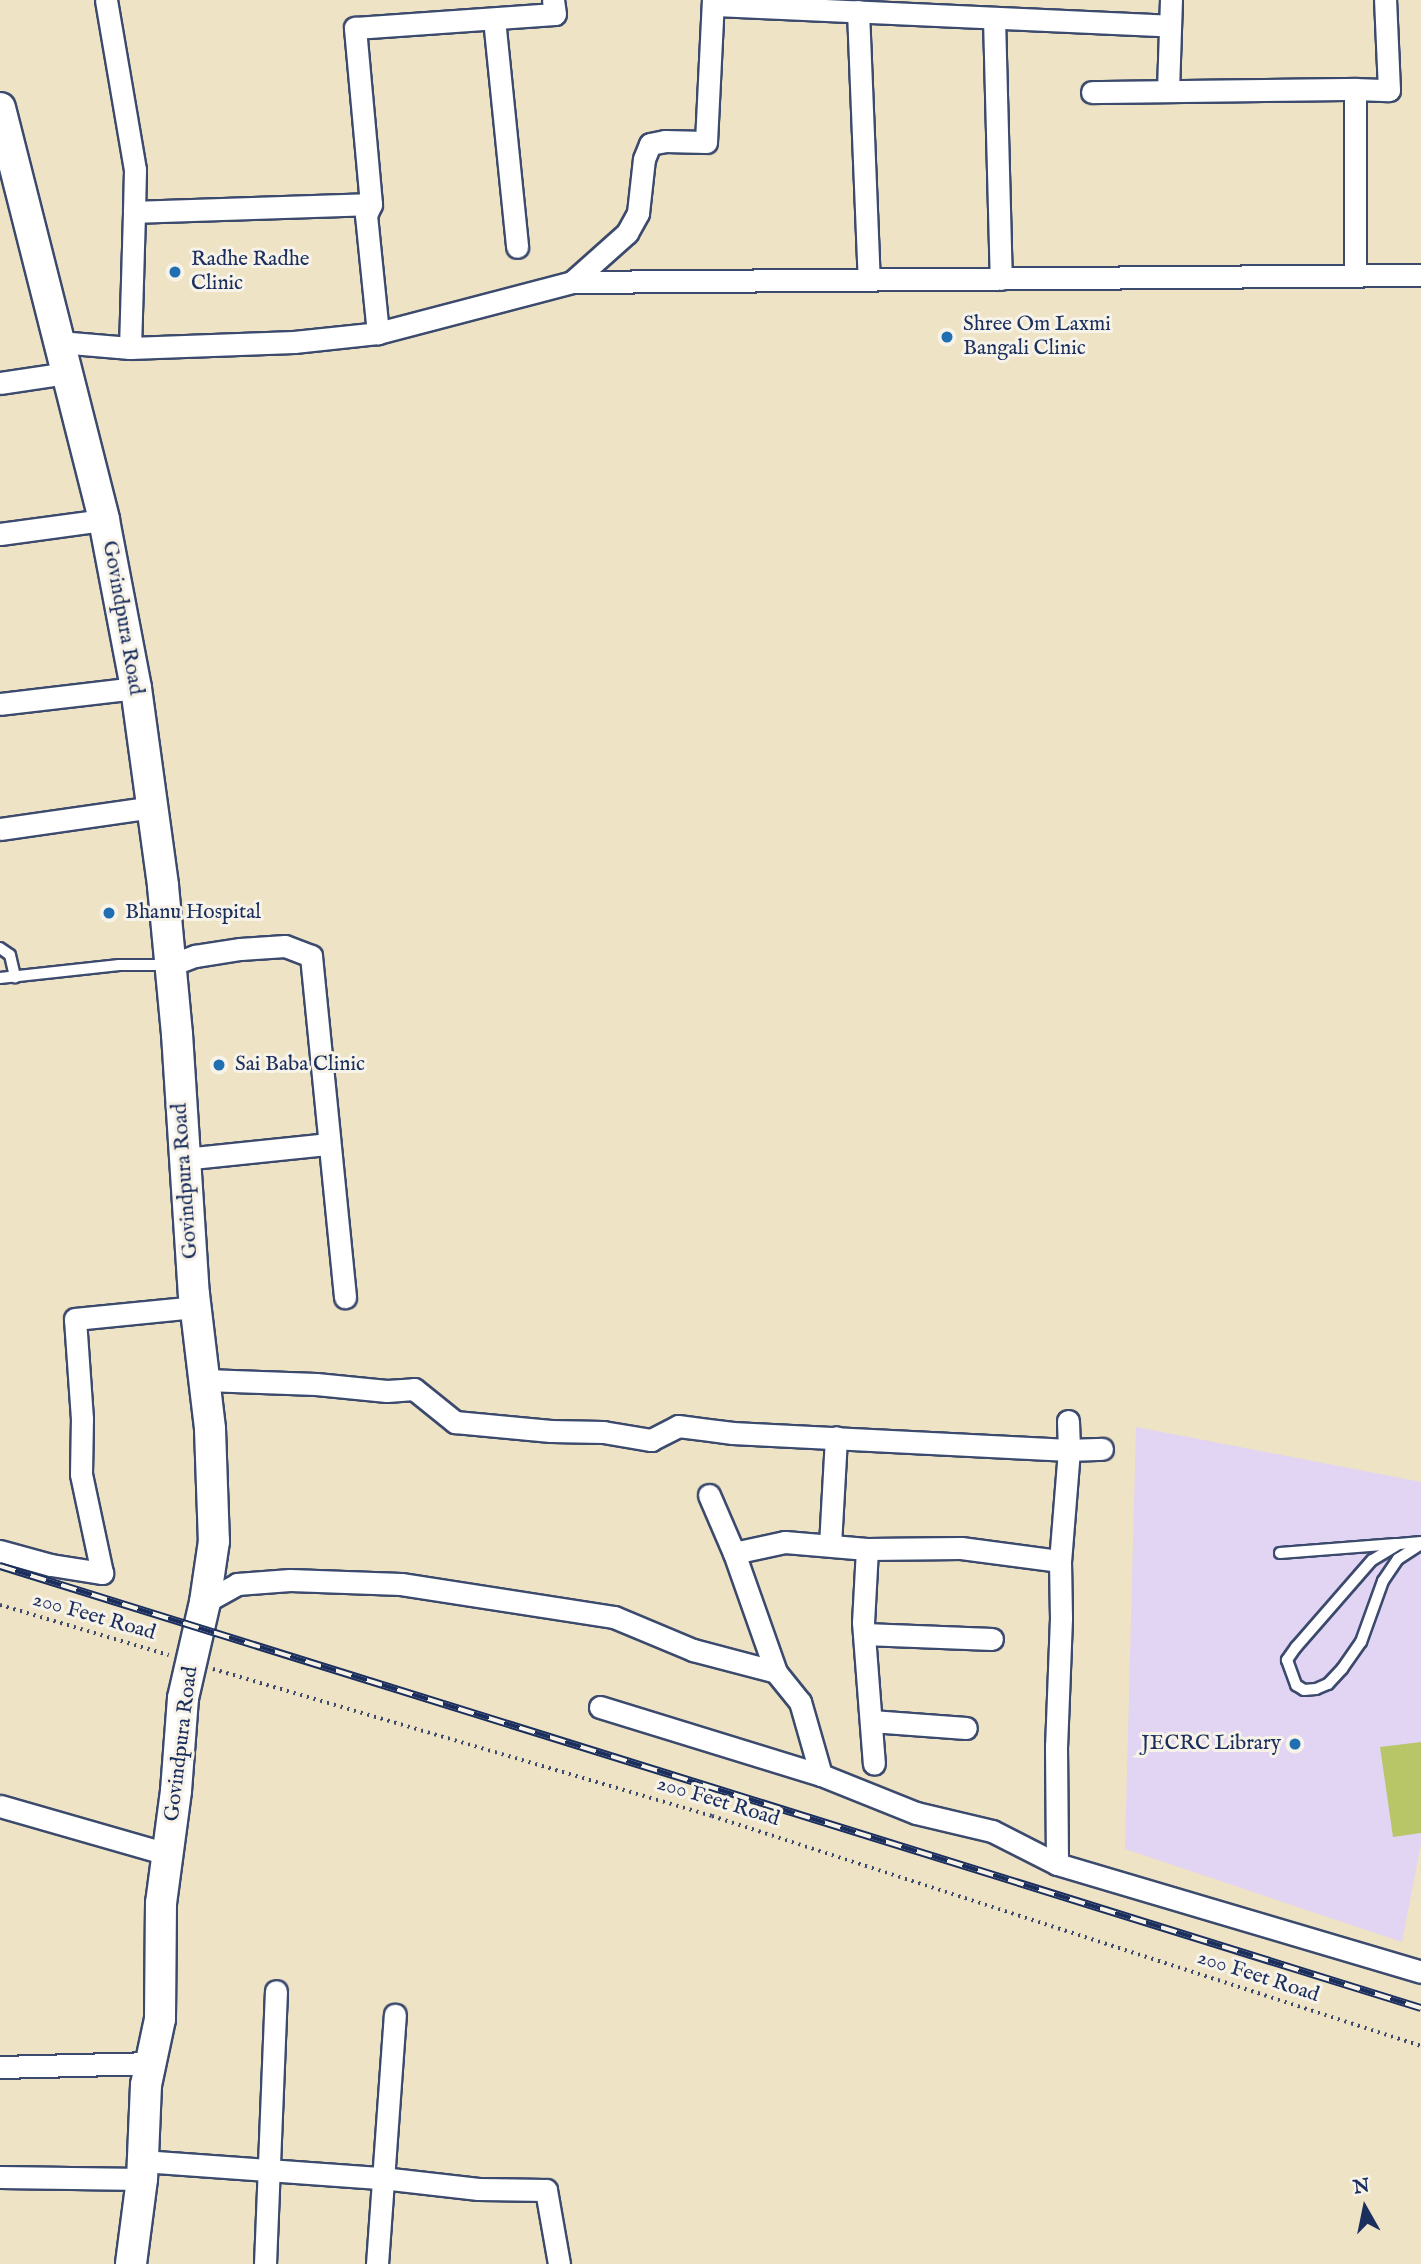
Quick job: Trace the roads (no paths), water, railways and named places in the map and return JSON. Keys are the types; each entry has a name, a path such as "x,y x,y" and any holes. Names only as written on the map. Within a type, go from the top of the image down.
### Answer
{"street":[{"path":"106,0 135,170 130,348"},
{"path":"378,333 366,215 371,204 355,28 555,14 553,0"},
{"path":"1168,90 1171,0"},
{"path":"1092,92 1389,90 1385,0"},
{"path":"572,282 611,249 633,223 638,213 643,159 650,144 665,141 706,142 714,2 1170,26"},
{"path":"858,11 869,280"},
{"path":"994,18 1001,279"},
{"path":"494,19 517,247"},
{"path":"1355,89 1355,275"},
{"name":"Govindpura Road","path":"0,108 104,520 136,688 171,965 183,1159 210,1429 214,1541 205,1602 183,1698 161,1903 160,2019 146,2085 142,2170 131,2264"},
{"path":"134,212 371,204"},
{"path":"59,342 130,348 294,342 378,333 572,282 1421,275"},
{"path":"0,383 67,373"},
{"path":"0,534 104,520"},
{"path":"0,704 136,688"},
{"path":"0,829 152,807"},
{"path":"171,965 195,956 285,946 311,956 345,1297"},
{"path":"183,1159 328,1144"},
{"path":"0,1550 51,1565 102,1573 81,1474 82,1419 75,1319 196,1307"},
{"path":"205,1380 316,1384 387,1391 414,1389 455,1422 502,1428 603,1432 651,1440 678,1426 733,1433 903,1443 1102,1449"},
{"path":"1057,1864 1056,1746 1061,1618 1060,1561 1069,1450 1068,1421"},
{"path":"830,1545 836,1437"},
{"path":"709,1495 734,1553 776,1672 800,1702 821,1775"},
{"path":"734,1553 785,1542 867,1549 961,1548 1060,1561"},
{"path":"867,1549 864,1633 874,1764"},
{"path":"205,1602 237,1584 290,1580 401,1584 614,1617 693,1650 776,1672"},
{"path":"864,1633 992,1639"},
{"path":"600,1707 821,1775 916,1813 992,1831 1057,1864 1421,1972"},
{"path":"871,1721 966,1728"},
{"path":"0,1806 167,1854"},
{"path":"265,2264 276,1991"},
{"path":"377,2264 395,2015"},
{"path":"0,2067 151,2063"},
{"path":"0,2177 142,2170 270,2169 478,2189 546,2190 559,2264"}],"lane":[{"path":"0,948 10,956 15,977"},
{"path":"0,978 119,965 171,965"},
{"path":"1399,1544 1372,1560 1296,1647 1287,1660 1296,1685 1304,1690 1316,1689 1328,1684 1342,1670 1360,1642 1383,1581 1398,1559 1421,1543"},
{"path":"1280,1553 1421,1543"}],"railway":[{"path":"0,1566 1421,2008"}],"place":[{"name":"Radhe Radhe Clinic","path":"175,272"},
{"name":"Shree Om Laxmi Bangali Clinic","path":"947,337"},
{"name":"Bhanu Hospital","path":"109,913"},
{"name":"Sai Baba Clinic","path":"219,1065"},
{"name":"JECRC Library","path":"1295,1744"}]}
